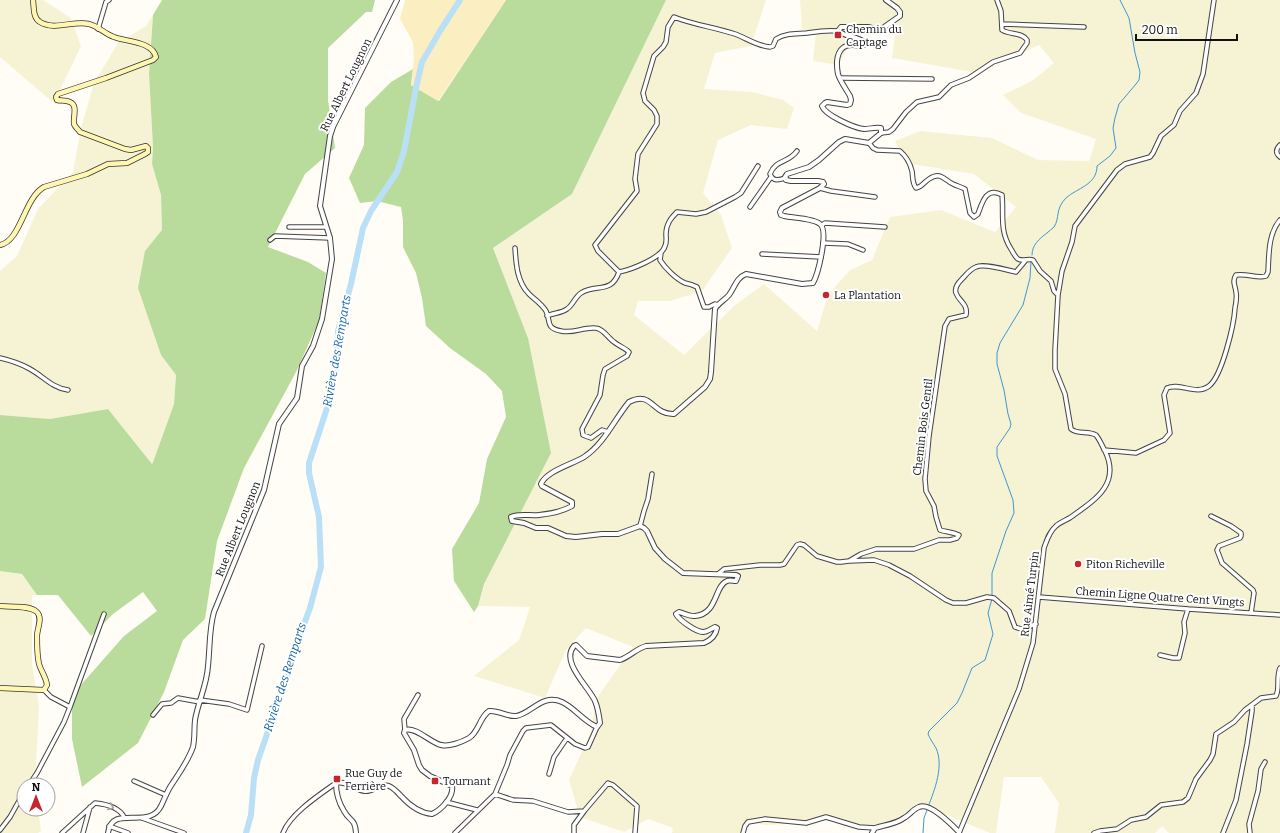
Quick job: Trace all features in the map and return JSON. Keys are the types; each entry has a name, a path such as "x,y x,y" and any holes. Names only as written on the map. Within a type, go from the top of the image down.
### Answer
{"main road":[{"path":"0,245 8,242 14,234 32,198 38,190 87,174 108,164 127,163 148,152 148,148 146,146 131,150 125,149 80,132 74,123 73,104 70,102 57,100 56,97 58,94 117,75 153,60 156,57 154,52 150,48 136,42 114,37 90,24 53,25 40,22 36,18 33,0"},
{"path":"0,606 29,608 35,610 38,614 38,652 40,665 47,685 44,690 0,688"}],"street":[{"name":"Rue Albert Lougnon","path":"142,818 148,817 158,811 190,754 193,745 195,720 208,668 211,622 214,612 264,490 279,424 297,398 302,366 313,346 322,319 332,259 330,238 320,206 330,136 333,127 397,0"},
{"path":"838,31 841,27 868,27 880,30 885,28 900,16 900,12 897,8 886,0"},
{"path":"786,178 785,177 787,174 809,167 836,145 845,140 869,143 881,134 889,132 893,129 906,112 917,102 939,97 952,85 968,78 993,62 1020,52 1027,43 1027,40 1025,36 1002,30 1001,11 997,0"},
{"name":"Rue Aimé Turpin","path":"959,833 1019,689 1033,643 1044,548 1051,532 1056,526 1070,518 1102,492 1107,484 1110,473 1110,463 1096,435 1075,432 1070,426 1065,394 1055,369 1058,295 1062,271 1072,242 1075,226 1120,167 1125,164 1150,157 1161,136 1174,125 1180,111 1196,93 1202,74 1214,0"},
{"path":"98,29 107,1"},
{"path":"619,272 598,251 595,245 637,191 635,179 638,154 657,124 657,116 645,100 643,93 654,56 666,42 668,27 674,17 691,24 736,34 766,47 773,46 776,39 787,34 808,33 823,30 838,31 844,35 862,41 864,45 859,46 852,44 845,46 840,49 838,54 838,73 850,96 850,104 847,106 827,102 823,104 823,108 842,121 859,128 880,128 881,134"},
{"path":"1002,24 1084,27"},
{"path":"840,78 932,79"},
{"path":"869,143 877,150 900,151 910,165 913,184 916,188 921,186 928,179 937,176 965,189 971,216 974,217 978,214 984,199 990,193 1000,193 1002,196 1001,214 1007,243 1016,257 1020,260 1033,260 1040,272 1052,281 1054,291 1058,295"},
{"path":"1280,145 1276,150 1276,153 1280,157"},
{"path":"750,207 770,177 775,166 791,157 797,151"},
{"path":"718,305 715,304 709,307 704,307 697,287 681,280 660,260 666,244 666,227 677,212 696,214 706,212 735,197 741,193 758,166"},
{"path":"640,526 618,534 576,537 566,536 548,528 536,528 524,523 510,520 512,516 541,515 566,509 572,506 572,502 542,486 542,480 577,461 600,443 626,405 635,399 648,400 662,412 674,414 705,387 710,379 711,372 716,309 718,305 728,296 741,276 746,274 802,284 813,283 816,278 821,257 824,231 822,225 815,221 784,216 781,215 780,212 782,208 820,188 824,185 823,182 794,182 788,181 786,178 776,180 770,177"},
{"path":"820,188 875,197"},
{"path":"1104,450 1136,452 1164,440 1170,433 1164,395 1167,388 1174,387 1198,390 1210,386 1220,367 1229,344 1235,308 1236,293 1234,278 1236,275 1242,274 1263,277 1266,276 1268,272 1270,242 1273,231 1280,220"},
{"path":"822,225 825,223 885,227"},
{"path":"289,227 326,227"},
{"path":"270,240 275,236 330,238"},
{"path":"823,243 848,244 862,250"},
{"path":"515,248 516,267 521,282 525,290 546,311 549,325 561,331 598,328 614,342 629,352 627,356 605,368 600,395 582,429 583,435 591,438 602,430 608,432"},
{"path":"619,272 649,261 662,252"},
{"path":"762,254 821,257"},
{"name":"Chemin Bois Gentil","path":"849,561 861,554 876,549 914,549 939,540 950,540 957,538 958,535 953,532 940,530 934,506 926,491 925,479 945,326 949,319 966,315 967,310 964,303 956,294 955,289 958,283 974,267 980,265 1016,272 1026,260"},
{"path":"547,316 566,310 572,305 577,297 584,292 612,284 617,278 619,272"},
{"path":"0,358 29,369 51,384 61,389 68,390"},
{"path":"640,526 648,499 652,474"},
{"path":"1211,516 1232,526 1241,533 1240,538 1219,546 1217,550 1222,562 1253,590 1251,613"},
{"path":"455,833 495,794 510,755 523,730 526,728 551,725 567,738 582,747 588,747 600,723 595,700 580,679 571,660 571,649 576,645 587,656 620,660 638,648 646,646 704,643 709,641 717,631 718,628 716,626 702,632 682,621 676,614 679,612 695,616 705,613 713,605 722,585 727,581 736,581 738,576 690,574 679,571 655,548 647,531 640,526"},
{"path":"718,574 724,569 784,564 797,545 800,544 804,545 817,556 837,562 874,560 890,565 953,603 966,603 992,597 1008,611 1015,627 1021,629 1036,624"},
{"name":"Chemin Ligne Quatre Cent Vingts","path":"1039,597 1280,615"},
{"path":"1160,655 1179,658 1186,628 1184,622 1188,609"},
{"path":"34,777 74,700 104,614"},
{"path":"153,715 162,704 171,703 178,698 229,704 247,710 262,646"},
{"path":"1094,833 1117,829 1131,820 1146,817 1161,805 1183,802 1188,798 1196,779 1213,754 1216,734 1234,722 1261,698 1276,696 1278,693 1278,674 1280,668"},
{"path":"44,690 50,697 70,707"},
{"path":"283,833 285,826 295,816 336,783 340,782 367,791 383,786 390,786 409,805 428,814 436,812 446,802 452,792 452,786 430,776 422,770 414,750 404,733 404,719 418,695"},
{"path":"405,730 412,729 435,742 444,745 457,743 468,738 476,731 483,717 489,711 515,716 527,711 539,703 556,700 570,707 597,727"},
{"path":"1223,833 1236,800 1249,731 1252,705"},
{"path":"549,774 554,757 567,738"},
{"path":"1250,833 1250,824 1258,791 1261,769 1265,762"},
{"path":"134,780 166,795"},
{"path":"336,783 344,812 356,825 356,833"},
{"path":"574,833 574,825 608,783 613,785 637,806 635,833"},
{"path":"495,794 513,800 533,801 568,812 585,810"},
{"path":"446,802 477,810"},
{"path":"62,833 95,803 104,804 120,811 124,817"},
{"path":"743,833 748,822 765,819 806,823 826,817 859,827 875,828 905,818 920,806 925,806 950,822 959,833"},
{"path":"0,830 10,818 16,807"},
{"path":"83,833 90,807"},
{"path":"108,833 109,826 114,821 124,817 142,818 184,833"},
{"path":"109,826 128,833"},
{"path":"872,833 875,828"}],"shaded area":[{"path":"0,0 43,0 71,18 81,46 60,90 56,105 0,57"},
{"path":"666,0 766,0 751,46 715,53 704,89 752,92 783,100 794,108 787,129 751,125 718,140 703,193 721,215 732,248 702,291 670,301 638,301 634,315 684,355 735,305 764,284 817,331 828,295 850,270 872,260 890,217 941,210 995,232 1016,207 974,174 905,163 895,141 920,131 992,138 1038,160 1089,161 1096,139 1021,113 1003,95 1032,81 1054,63 1039,45 978,73 892,58 895,34 856,33 838,65 813,61 816,33 802,29 800,0 1280,0 1280,833 1169,833 1162,826 1155,833 1054,833 1059,803 1041,777 1004,777 996,833 990,833 925,806 914,810 895,823 875,828 859,827 826,817 806,823 766,825 748,822 743,833 672,833 673,828 648,819 624,832 580,817 569,780 591,732 596,699 633,647 586,628 566,650 545,698 474,676 519,640 530,607 478,606 484,584 528,338 493,248 572,194"},
{"path":"153,15 149,74 153,147 152,164 161,195 162,231 145,251 161,355 176,375 174,404 152,464 108,409 50,419 0,415 0,271 17,256 38,209 73,172 81,128 94,83 118,43 146,26"},
{"path":"0,571 22,574 37,595 32,595 32,665 39,705 35,777 16,777 16,817 39,817 41,831 38,833 0,833"}],"green space":[{"path":"162,0 375,0 372,12 366,12 328,48 328,100 335,148 305,174 268,247 308,262 326,273 319,321 296,372 244,468 217,541 205,619 183,640 164,692 138,743 82,787 72,739 72,695 124,636 157,611 143,592 113,614 91,636 58,595 37,595 22,574 0,571 0,415 50,419 108,409 152,464 153,462 174,404 176,375 161,355 138,288 145,251 162,230 161,195 152,164 153,147 149,74 153,15"},
{"path":"506,0 666,0 572,194 493,248 528,338 551,453 484,584 478,606 474,612 454,581 452,549 479,503 487,459 506,417 502,391 486,374 450,348 426,326 422,298 416,273 403,247 403,221 401,207 377,201 360,203 349,178 364,145 365,108 391,82 413,69 411,85 439,101"}],"sand":[{"path":"405,0 506,0 438,101 411,85 414,59 413,42 400,19"}],"waterway":[{"name":"Rivière des Remparts","path":"246,833 251,815 254,778 258,760 310,608 321,567 319,517 309,473 309,463 329,402 337,363 338,331 351,284 363,228 371,211 397,172 404,151 422,62 460,0"},
{"path":"1032,255 1036,242 1056,224 1060,206 1066,198 1090,182 1094,178 1097,166 1110,156 1116,148 1113,128 1119,104 1139,80 1140,72 1129,18 1120,0"},
{"path":"992,596 992,573 1006,531 1014,513 1013,500 997,456 997,447 1010,428 1011,424 997,364 997,353 1000,343 1023,305 1030,278 1031,262"},
{"path":"928,807 938,778 939,770 936,748 928,734 929,731 957,703 972,668 985,660 993,634 988,613 992,599"},
{"path":"923,833 924,818 927,810"}],"place":[{"name":"Chemin du Captage","path":"838,35"},
{"name":"La Plantation","path":"826,295"},
{"name":"Piton Richeville","path":"1078,564"},
{"name":"Rue Guy de Ferrière","path":"337,779"},
{"name":"Tournant","path":"435,781"}]}
